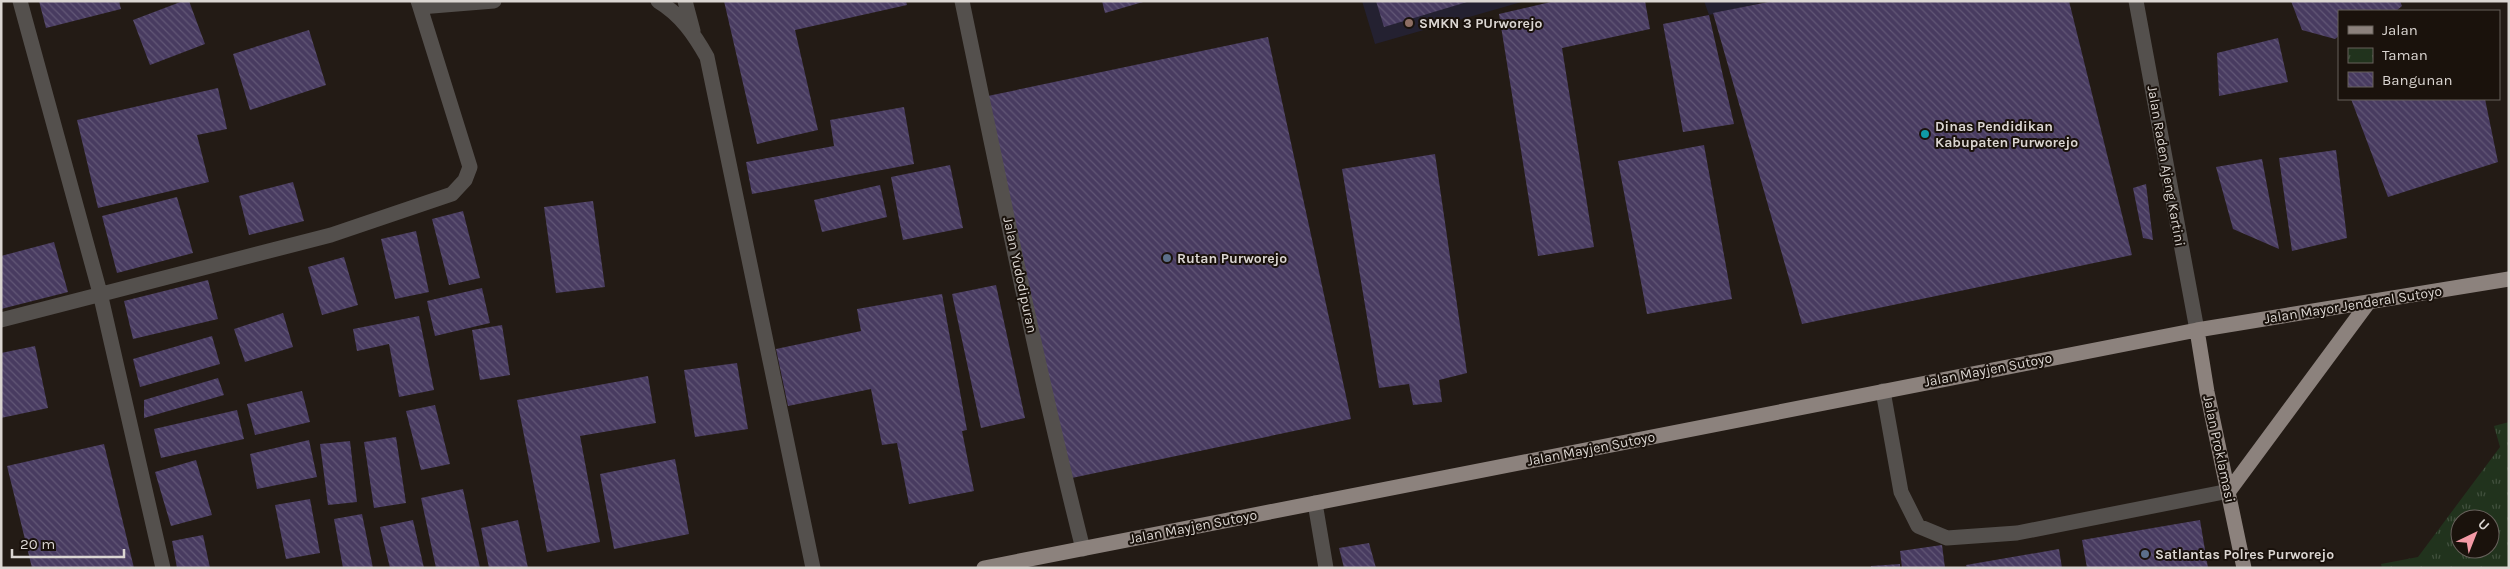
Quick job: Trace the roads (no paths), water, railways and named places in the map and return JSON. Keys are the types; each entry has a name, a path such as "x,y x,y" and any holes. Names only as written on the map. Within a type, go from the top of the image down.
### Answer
{"main road":[{"name":"Jalan Mayor Jenderal Sutoyo","path":"2197,330 2509,279"},
{"path":"2229,491 2368,303"},
{"name":"Jalan Mayjen Sutoyo","path":"984,568 2197,330"},
{"name":"Jalan Proklamasi","path":"2197,330 2207,392 2244,568"}],"street":[{"path":"20,1 100,293 163,568"},
{"path":"1,320 331,235 452,194 465,180 470,167 419,4 494,1"},
{"path":"658,1 672,10 694,34"},
{"path":"685,1 694,34 706,57 813,568"},
{"name":"Jalan Yudodipuran","path":"962,1 1002,196 1061,463 1083,548"},
{"name":"Jalan Raden Ajeng Kartini","path":"2136,1 2197,330"},
{"path":"1882,391 1901,492 1918,526 1947,538 2017,533 2229,491"},
{"path":"1315,503 1326,568"}],"place":[{"name":"SMKN 3 PUrworejo","path":"1409,23"},
{"name":"Dinas Pendidikan Kabupaten Purworejo","path":"1925,134"},
{"name":"Rutan Purworejo","path":"1167,258"},
{"name":"Satlantas Polres Purworejo","path":"2145,554"}]}
